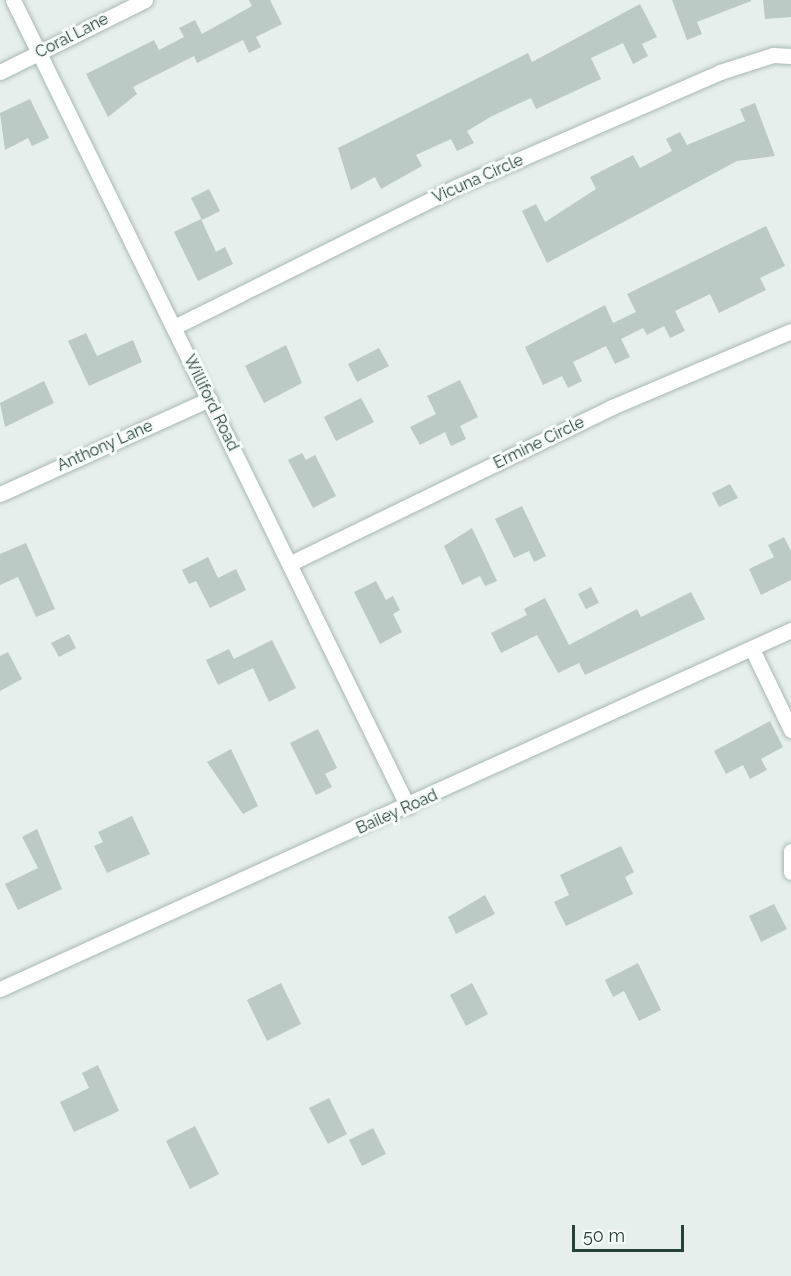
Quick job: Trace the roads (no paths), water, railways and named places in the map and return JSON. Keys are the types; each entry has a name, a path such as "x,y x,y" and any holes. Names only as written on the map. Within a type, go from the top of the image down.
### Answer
{"street":[{"name":"Williford Road","path":"13,0 291,563 408,807"},
{"name":"Coral Lane","path":"0,72 145,0"},
{"name":"Vicuna Circle","path":"174,327 456,187 720,72 773,55 791,56"},
{"name":"Ermine Circle","path":"291,563 612,407 791,331"},
{"name":"Anthony Lane","path":"0,494 209,399"},
{"name":"Bailey Road","path":"0,989 408,807 752,649 790,635"},
{"path":"752,649 791,730"},
{"path":"791,851 791,873"}]}
